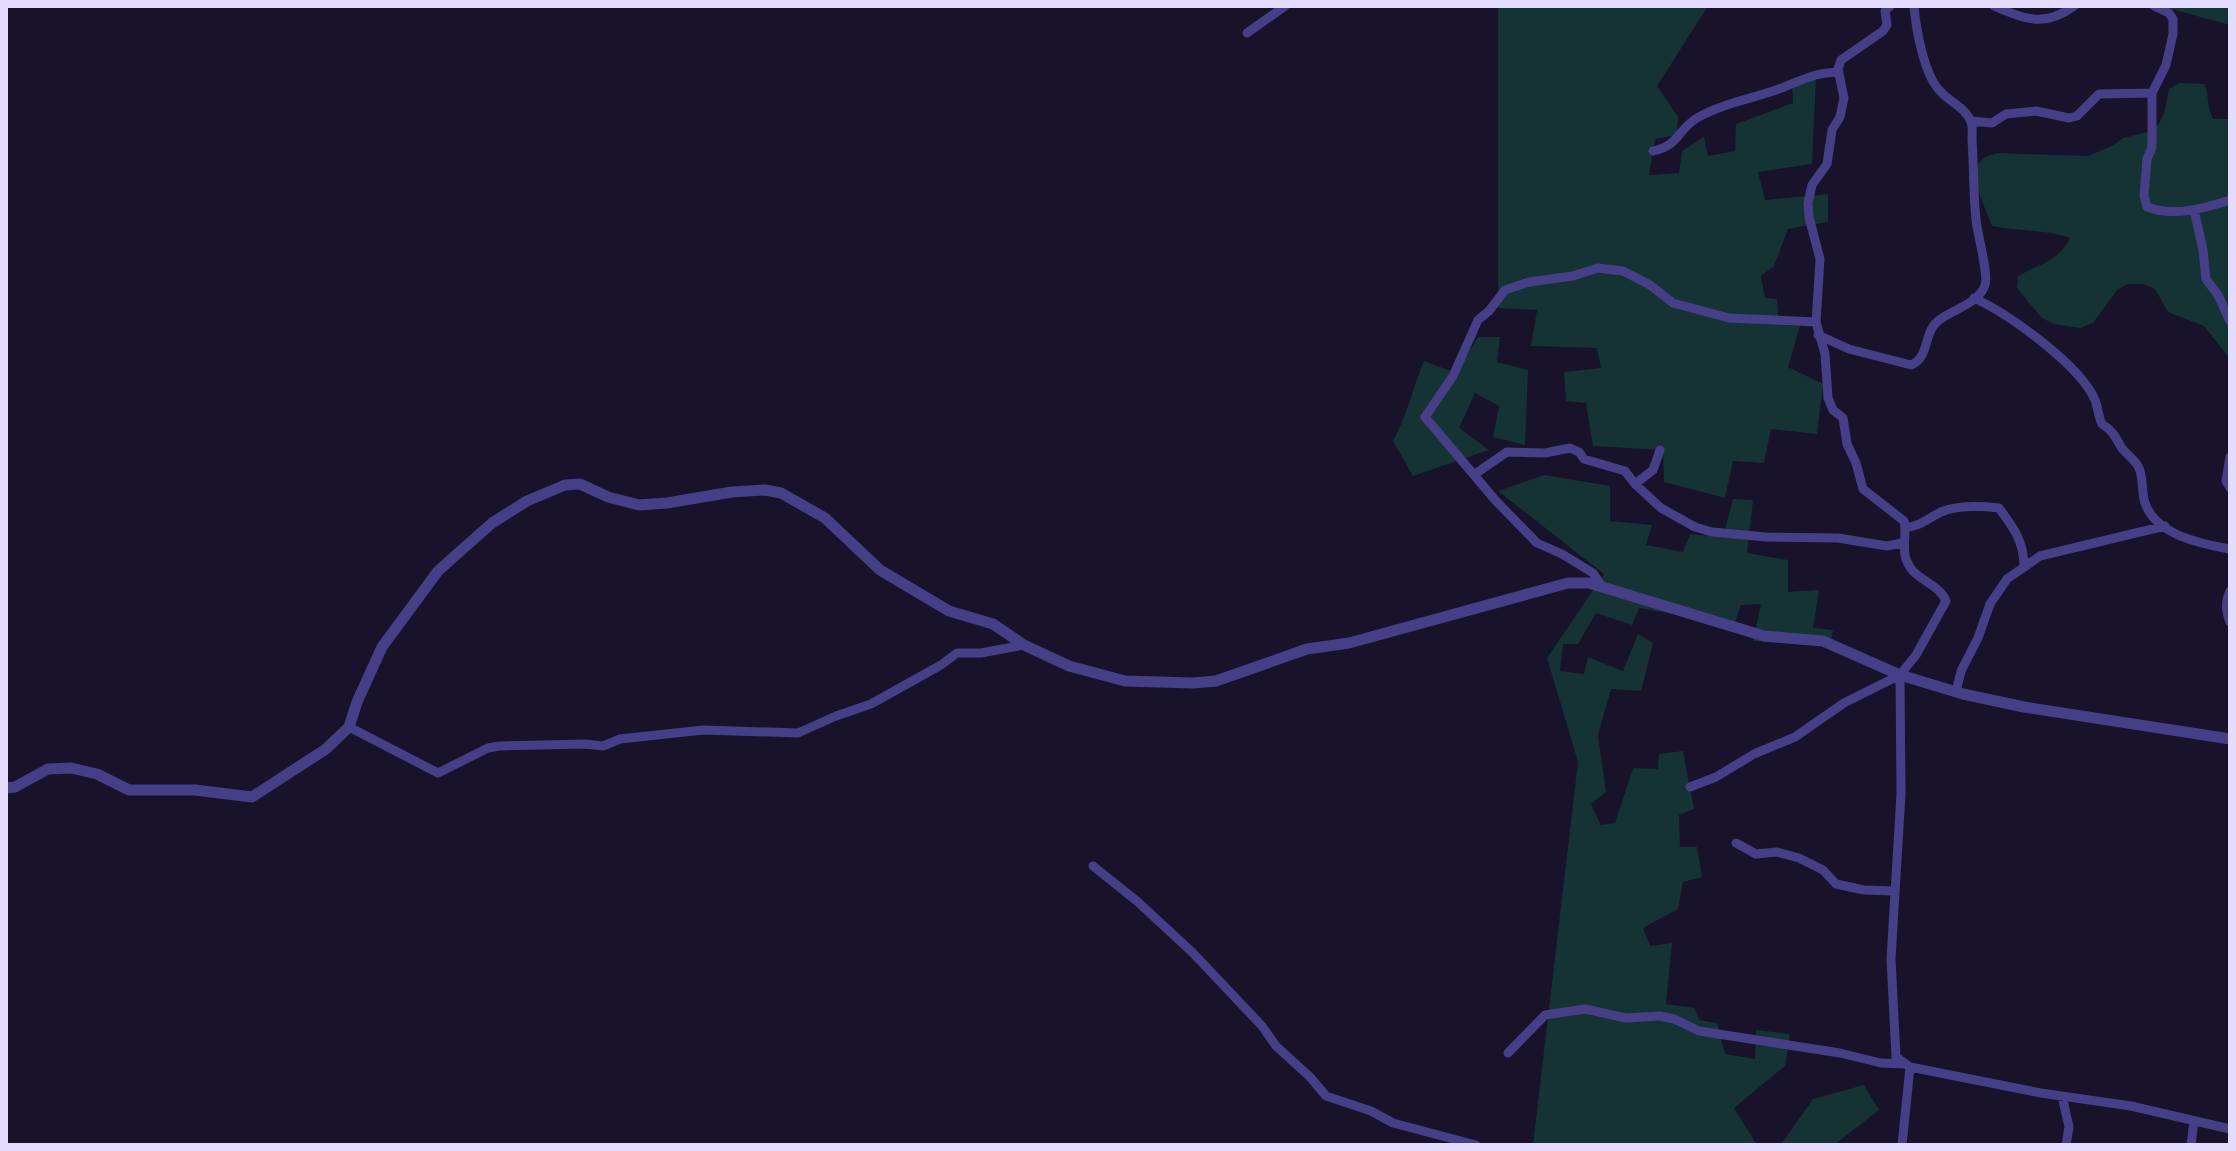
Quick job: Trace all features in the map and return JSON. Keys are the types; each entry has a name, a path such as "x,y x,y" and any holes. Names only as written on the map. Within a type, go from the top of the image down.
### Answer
{"street":[{"path":"1247,33 1285,6"},
{"path":"1690,787 1795,737 1844,703 1900,675 1916,655 1946,601 1943,594 1913,571 1902,543 1906,527 1896,513 1863,489 1847,444 1843,418 1833,410 1828,398 1825,354 1816,322 1820,259 1808,203 1812,185 1827,164 1832,130 1840,117 1844,98 1839,72 1841,60 1883,31 1887,25 1885,11 1890,6"},
{"path":"1818,335 1849,349 1911,365 1919,362 1924,353 1929,330 1950,311 1974,298 1985,286 1987,275 1975,215 1971,121 1962,109 1937,89 1921,45 1914,6"},
{"path":"1994,6 2036,20 2051,20 2074,6"},
{"path":"2154,6 2169,13 2173,19 2173,34 2166,65 2152,93 2152,147 2147,159 2144,196 2147,207 2162,213 2194,210 2230,200"},
{"path":"1653,151 1673,144 1692,121 1712,110 1776,90 1811,74 1839,72"},
{"path":"1971,121 1992,123 2006,114 2036,111 2069,118 2077,116 2099,94 2152,93"},
{"path":"2194,210 2206,279 2218,295 2230,321"},
{"path":"1601,585 1593,573 1537,543 1496,501 1425,417 1453,376 1478,320 1505,290 1598,268 1623,271 1650,285 1673,303 1729,318 1816,322"},
{"path":"1974,298 2019,323 2076,372 2096,402 2102,424 2115,433 2121,446 2139,467 2147,508 2165,526 2201,545 2230,549"},
{"path":"1475,474 1507,452 1545,453 1570,448 1579,452 1584,459 1625,471 1661,508 1695,527 1712,532 1766,537 1838,538 1887,546 1902,543"},
{"path":"1635,484 1653,470 1660,450"},
{"path":"2230,457 2226,481 2230,488"},
{"path":"6,788 15,787 48,769 71,768 97,774 129,790 195,790 252,797 326,749 349,727 382,647 438,571 492,523 527,501 565,485 580,484 608,497 639,505 732,492 765,490 781,493 825,518 880,570 952,612 993,624 1024,645 1069,666 1125,681 1203,683 1226,678 1263,662 1307,649 1346,643 1578,582 1601,585 1661,607 1764,636 1823,641 1900,675 1956,692 2024,707 2230,739"},
{"path":"1906,527 1913,527 1945,510 1982,506 1999,508 2017,532 2024,551 2024,567"},
{"path":"1956,692 1961,671 1978,638 1990,604 2007,579 2040,556 2165,526"},
{"path":"2230,591 2226,614 2230,622"},
{"path":"349,727 438,773 488,748 499,746 603,746 620,739 710,730 798,733 871,704 957,653 981,653 1024,645"},
{"path":"1900,675 1901,794 1891,959 1896,1057 1908,1065"},
{"path":"1736,843 1756,854 1777,852 1799,858 1823,870 1836,884 1864,890 1894,891"},
{"path":"1093,866 1193,953 1262,1026 1276,1046 1326,1096 1371,1111 1393,1123 1476,1145"},
{"path":"1508,1053 1545,1015 1585,1009 1626,1018 1660,1016 1699,1031 1840,1053 2062,1096 2131,1106 2230,1129"},
{"path":"1902,1145 1908,1065"},
{"path":"2062,1096 2069,1127 2066,1145"},
{"path":"2191,1145 2194,1121"}],"green space":[{"path":"1498,6 1708,6 1657,86 1678,117 1677,135 1655,139 1649,175 1679,173 1682,151 1704,137 1708,156 1735,151 1736,124 1793,103 1792,80 1816,76 1812,164 1758,172 1765,200 1828,194 1828,222 1788,229 1774,266 1761,276 1765,298 1777,299 1779,325 1800,326 1788,367 1823,384 1817,434 1771,429 1764,463 1733,461 1725,498 1664,482 1663,450 1593,446 1586,403 1566,401 1564,372 1601,368 1597,348 1531,346 1537,310 1498,308"},
{"path":"2160,6 2230,6 2230,25"},
{"path":"2179,83 2205,84 2213,119 2230,119 2230,359 2204,326 2168,312 2155,289 2143,284 2128,284 2117,290 2093,323 2080,328 2054,324 2042,318 2017,288 2018,276 2054,257 2070,238 1992,226 1978,191 1976,166 1985,157 1997,153 2088,156 2123,138 2148,132 2158,125 2164,114 2169,89"},
{"path":"1478,337 1500,337 1497,362 1528,370 1525,445 1493,437 1499,406 1475,393 1459,428 1489,450 1413,476 1393,441 1424,361 1456,373"},
{"path":"1544,475 1610,486 1610,521 1652,525 1646,545 1683,552 1690,534 1723,537 1733,499 1753,500 1747,553 1788,560 1788,592 1819,590 1813,628 1833,630 1830,645 1753,641 1761,604 1741,605 1734,625 1639,608 1632,625 1596,613 1578,644 1563,644 1560,671 1584,674 1588,657 1623,671 1638,634 1653,643 1641,691 1611,689 1598,735 1606,792 1591,804 1601,825 1615,823 1633,768 1658,769 1659,754 1683,751 1694,809 1679,815 1680,847 1697,847 1702,877 1683,882 1678,909 1643,928 1650,946 1672,943 1666,1004 1695,1008 1699,1020 1717,1023 1725,1054 1755,1059 1756,1030 1790,1034 1785,1066 1734,1108 1757,1145 1533,1145 1578,762 1547,658 1604,574 1498,491"},
{"path":"1864,1085 1879,1110 1834,1145 1777,1145 1782,1143 1813,1099"}]}
